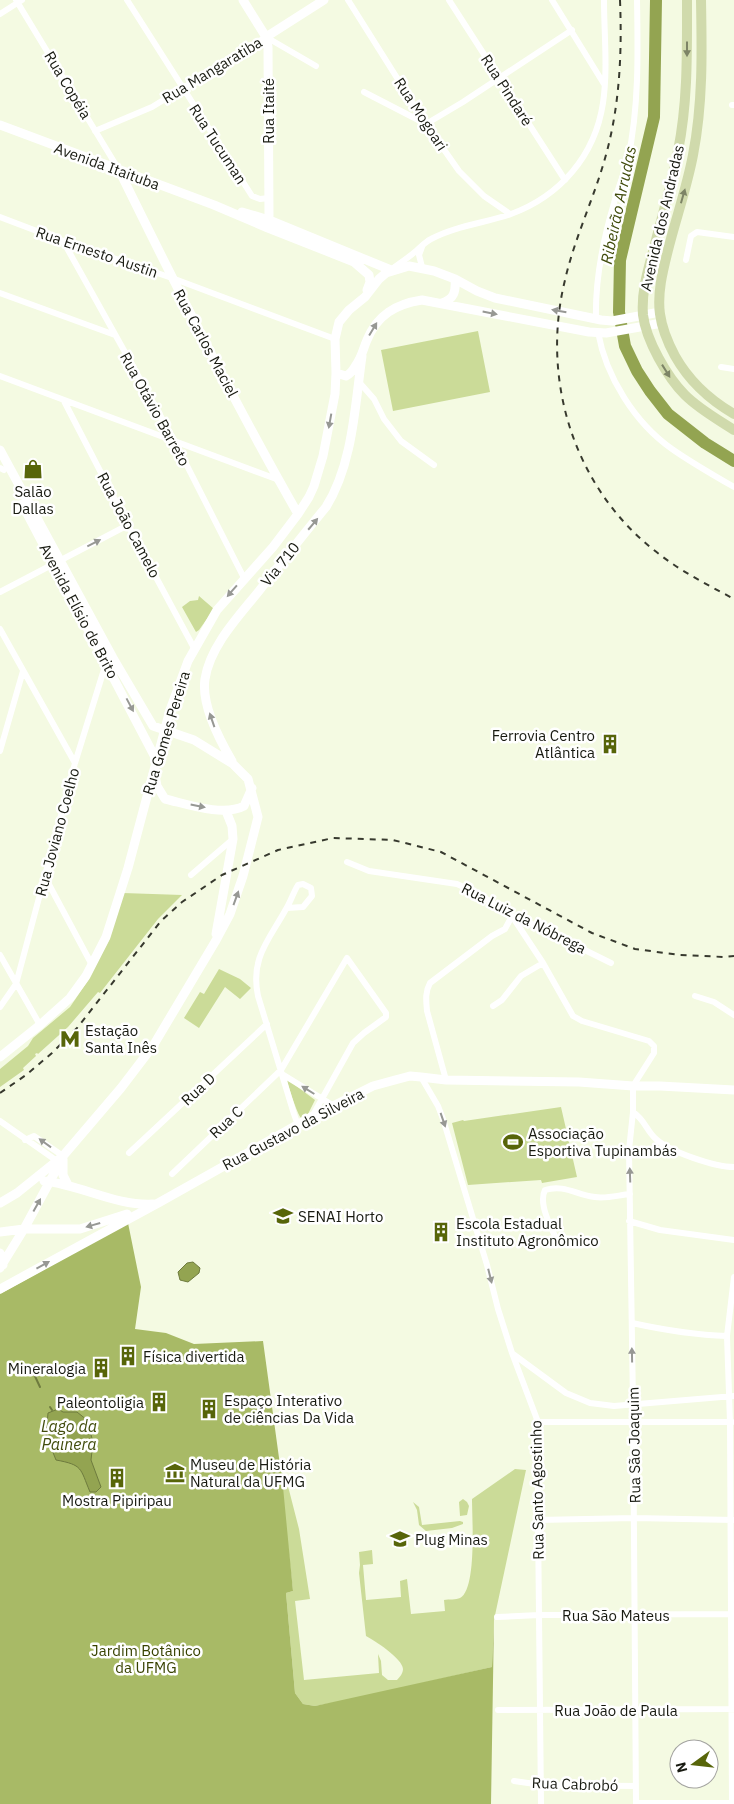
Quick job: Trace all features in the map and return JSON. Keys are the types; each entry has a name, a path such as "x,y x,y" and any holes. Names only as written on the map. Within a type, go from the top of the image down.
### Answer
{"main road":[{"name":"Rua Itaité","path":"243,0 266,38 268,54 268,224"},
{"name":"Rua Mangaratiba","path":"266,38 324,0"},
{"name":"Avenida dos Andradas","path":"687,0 687,62 683,128 646,277 640,316 642,327 663,365 683,393 698,406 734,430"},
{"name":"Avenida dos Andradas","path":"702,0 701,93 697,132 689,175 663,272 660,312 673,352 688,375 718,404 734,414"},
{"name":"Avenida Itaituba","path":"0,126 391,270"},
{"name":"Rua Carlos Maciel","path":"119,170 172,278 278,480 298,514"},
{"name":"Avenida Itaituba","path":"268,224 354,262 369,275 370,282 365,297"},
{"path":"391,270 409,266 422,267 455,279 495,298 606,321 660,312"},
{"name":"Rua Gomes Pereira","path":"0,1056 40,1025 70,998 92,965 106,937 128,868 179,685 194,648 217,610 273,547 309,497 323,456 335,394 335,339 339,322 349,310 365,297 379,278 391,270"},
{"path":"442,303 448,301 454,294 456,289 455,279"},
{"path":"336,373 349,375 362,356 374,326 383,316 401,304 422,300 602,333 662,323"},
{"name":"Via 710","path":"233,764 221,743 211,719 204,692 209,664 222,638 326,507 336,491 346,457 362,356"},
{"name":"Avenida Elísio de Brito","path":"0,450 2,464 110,660 158,761"},
{"name":"Avenida Elísio de Brito","path":"110,660 154,726 165,731"},
{"path":"0,1203 34,1180 60,1159 121,1088 153,1046 216,942 230,914 240,886 250,855 258,817 252,788 245,774 233,764 194,740 165,731"},
{"path":"154,772 157,786 164,799"},
{"path":"143,809 152,802 164,799 226,811 238,809 244,806 252,788"},
{"path":"216,942 233,839 232,826 226,811"},
{"name":"Rua Gustavo da Silveira","path":"0,1289 312,1116 373,1086 410,1076 446,1080 578,1082 734,1090"},
{"path":"1,1267 50,1182 60,1159"},
{"path":"60,1159 63,1175 68,1185"},
{"path":"34,1180 68,1185 136,1205 156,1204"},
{"path":"0,1232 24,1229 80,1229 156,1204"},
{"path":"0,1252 1,1267"}],"street":[{"name":"Rua Tucuman","path":"127,0 252,196 269,198"},
{"name":"Rua Mogoari","path":"348,0 426,124 459,171 470,184 510,214"},
{"name":"Rua Pindaré","path":"449,0 565,180"},
{"path":"552,0 604,85"},
{"path":"391,270 431,239 446,232 510,214 531,206 565,180 582,159 593,140 601,115 604,85 604,0"},
{"path":"596,319 602,247 628,160 634,119 638,67 637,0"},
{"path":"0,14 19,1"},
{"name":"Rua Copéia","path":"19,1 119,170"},
{"path":"364,92 426,124 464,102 572,30"},
{"name":"Rua Mangaratiba","path":"96,131 152,107 266,38"},
{"path":"266,38 316,66"},
{"name":"Rua Ernesto Austin","path":"0,216 63,242 172,278 335,339"},
{"path":"686,260 690,240 694,234 700,232 734,237"},
{"name":"Rua Otávio Barreto","path":"63,242 174,440 244,578"},
{"path":"422,246 419,255 422,267"},
{"path":"0,293 115,335"},
{"path":"602,333 608,367 630,406 642,421 672,449 734,487"},
{"path":"721,367 734,369"},
{"path":"0,376 278,480"},
{"path":"359,382 401,441 434,465"},
{"path":"356,401 360,394 368,394"},
{"name":"Rua João Camelo","path":"64,401 194,648"},
{"path":"0,592 128,525"},
{"path":"0,629 75,763"},
{"name":"Rua Joviano Coelho","path":"0,1007 16,984 75,763 110,660"},
{"path":"0,751 23,671"},
{"path":"191,876 233,839"},
{"name":"Rua Luiz da Nóbrega","path":"347,862 369,871 457,884 479,894 512,916 522,918 611,963"},
{"path":"45,877 92,965"},
{"path":"287,908 264,945 255,976 258,996 298,1124"},
{"path":"446,1080 427,1011 427,989 430,983 504,929 512,916 543,963 575,1018 654,1044 654,1053 633,1086"},
{"path":"0,955 40,1025"},
{"name":"Rua C","path":"172,1174 282,1072 347,958 386,1013 386,1017 364,1032 353,1043 322,1098"},
{"path":"493,1006 502,1000 521,976 543,963"},
{"path":"695,996 714,1002 734,1015"},
{"name":"Rua D","path":"128,1153 267,1024"},
{"path":"282,1072 334,1106"},
{"name":"Rua Santo Agostinho","path":"421,1077 438,1106 443,1119 512,1353 538,1422 542,1804"},
{"name":"Rua São Joaquim","path":"633,1086 633,1112 629,1150 629,1221 633,1403 636,1803"},
{"path":"312,1116 322,1098"},
{"path":"633,1112 643,1119 657,1140 666,1146 710,1163 723,1167 734,1167"},
{"path":"0,1121 25,1140 34,1136 60,1159"},
{"path":"557,1240 547,1222 543,1197 545,1190 566,1188 597,1198 630,1194"},
{"path":"629,1221 660,1230 734,1240"},
{"path":"733,1804 732,1422 727,1336 734,1277"},
{"path":"632,1323 686,1333 727,1336"},
{"path":"512,1353 566,1393 590,1402 614,1406 731,1396"},
{"path":"538,1422 732,1422"},
{"path":"538,1520 634,1518 732,1520"},
{"name":"Rua São Mateus","path":"497,1617 732,1614"},
{"name":"Rua João de Paula","path":"498,1710 732,1709"},
{"name":"Rua Cabrobó","path":"514,1781 542,1785 636,1786"},
{"name":"Rua Cabrobó","path":"636,1803 733,1804"}],"shaded area":[{"path":"478,331 490,392 393,411 381,350"},
{"path":"199,596 214,609 196,632 182,607 190,601 198,600"},
{"path":"123,893 182,895 158,919 100,993 98,992 68,1027 38,1054 35,1054 36,1056 23,1068 24,1070 0,1087 0,1069 70,1007 87,982 109,940"},
{"path":"219,969 240,979 251,988 240,999 225,987 199,1028 184,1018 200,992 204,994"},
{"path":"287,1079 315,1100 308,1114 301,1118 297,1111"},
{"name":"Associação Esportiva Tupinambás","path":"561,1107 577,1177 542,1183 541,1180 468,1185 452,1123"},
{"path":"279,1465 289,1490 299,1529 310,1599 295,1601 304,1680 379,1673 378,1654 381,1661 382,1675 388,1680 397,1680 403,1669 402,1665 388,1650 366,1636 359,1573 359,1552 372,1550 373,1564 363,1565 366,1600 401,1597 400,1581 407,1579 411,1614 445,1611 444,1600 460,1598 469,1582 473,1536 472,1499 515,1469 526,1470 494,1620 492,1667 353,1699 315,1706 303,1704 295,1693 286,1593 293,1591"},
{"path":"463,1499 469,1506 467,1515 460,1516 459,1502"},
{"path":"413,1502 419,1507 422,1525 460,1521 463,1524 452,1528 426,1531 419,1525 417,1510"}],"green space":[{"name":"Jardim Botânico da UFMG","path":"128,1223 141,1287 135,1329 166,1333 194,1344 263,1341 283,1487 293,1591 286,1593 295,1693 303,1704 315,1706 492,1667 494,1620 491,1804 0,1804 0,1294"}],"water":[{"path":"193,1262 200,1268 199,1273 188,1282 180,1280 178,1272 187,1263"},
{"name":"Lago da Painera","path":"58,1409 63,1412 77,1412 87,1420 93,1442 91,1460 101,1487 96,1492 90,1492 82,1473 76,1466 56,1460 46,1435 48,1413"}],"waterway":[{"name":"Ribeirão Arrudas","path":"656,0 654,117 620,260 619,312 625,346 637,371 650,391 668,414 705,443 734,461"},
{"path":"33,1372 40,1387"}],"railway":[{"path":"620,0 621,38 615,114 607,151 569,264 558,318 557,357 562,394 571,431 586,466 605,499 630,528 659,554 695,578 734,599"},
{"path":"0,1093 26,1075 77,1028 161,921 182,902 222,875 278,850 333,838 393,840 441,852 592,933 635,949 680,955 734,956"}],"place":[{"name":"Salão Dallas","path":"33,469"},
{"name":"Ferrovia Centro Atlântica","path":"610,744"},
{"name":"Estação Santa Inês","path":"70,1039"},
{"name":"Associação Esportiva Tupinambás","path":"513,1142"},
{"name":"SENAI Horto","path":"283,1216"},
{"name":"Escola Estadual Instituto Agronômico","path":"441,1232"},
{"name":"Física divertida","path":"128,1356"},
{"name":"Mineralogia","path":"101,1368"},
{"name":"Paleontoligia","path":"159,1402"},
{"name":"Espaço Interativo de ciências Da Vida","path":"209,1409"},
{"name":"Museu de História Natural da UFMG","path":"175,1473"},
{"name":"Mostra Pipiripau","path":"117,1478"},
{"name":"Plug Minas","path":"400,1539"}]}
